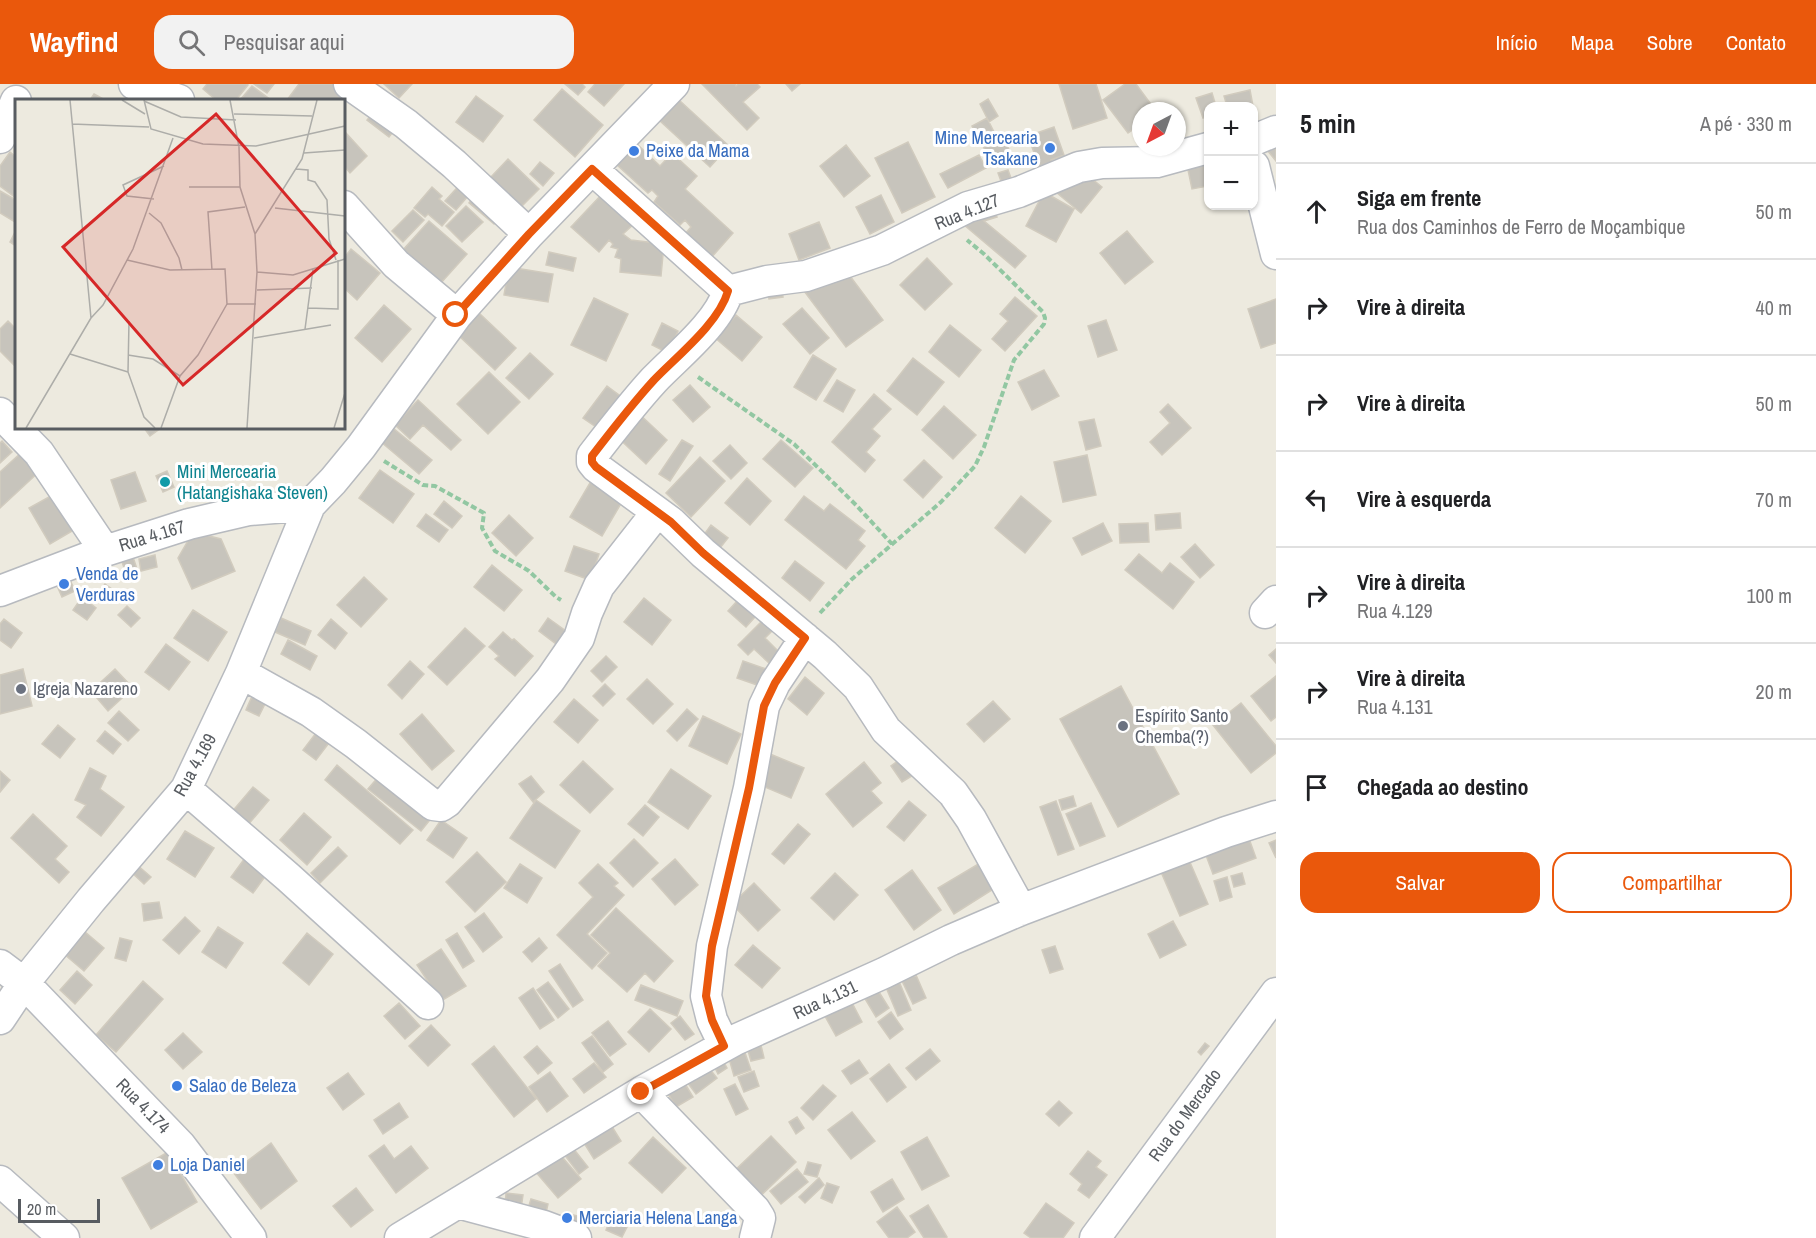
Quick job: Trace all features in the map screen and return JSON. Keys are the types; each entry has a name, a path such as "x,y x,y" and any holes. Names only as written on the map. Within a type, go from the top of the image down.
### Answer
{"street":[{"path":"18,99 22,84"},
{"path":"134,84 180,94"},
{"path":"349,84 406,124 454,164 529,234"},
{"path":"310,505 360,447 456,315 529,234 674,84"},
{"path":"0,138 15,105"},
{"path":"1258,138 1276,131"},
{"name":"Rua 4.127","path":"728,291 767,281 806,276 882,250 968,207 1019,192 1079,167 1102,163 1157,162 1204,149"},
{"path":"592,169 728,291 721,307 691,344 632,405 592,456 592,462 671,522 703,553 825,655 858,687 886,730 953,793 971,819 1021,910"},
{"path":"1258,182 1276,254"},
{"path":"345,207 396,264 456,315"},
{"path":"0,413 15,428"},
{"path":"16,429 39,453 105,550"},
{"name":"Rua 4.167","path":"0,591 105,550 189,524 249,510 310,505"},
{"name":"Rua 4.169","path":"0,1019 24,983 91,900 186,789 241,673 310,505"},
{"path":"241,673 311,712 356,744 433,805 441,806 447,802 550,680 579,639 599,586 657,512"},
{"path":"724,1046 712,1020 706,996 712,946 746,799 764,706 775,683 805,638"},
{"path":"186,789 296,884 428,1004"},
{"name":"Rua 4.131","path":"400,1238 641,1092 724,1046 951,940 1021,910 1226,832 1276,816"},
{"name":"Rua 4.174","path":"0,965 24,983 181,1146 251,1238"},
{"name":"Rua do Mercado","path":"1095,1238 1276,993"},
{"path":"641,1092 755,1210 760,1218 755,1238"},
{"path":"0,1181 64,1238"},
{"path":"458,1203 544,1226 576,1238"}],"path":[{"path":"805,638 818,614 832,598 941,502 975,466 984,447 1014,360 1044,324 1043,312 984,254 940,220"},
{"path":"675,360 724,397 794,444 892,544"},
{"path":"360,447 423,485 435,486 484,513 482,528 495,552 529,571 556,597 587,613"}],"building":[{"path":"207,84 248,85 237,99 215,99 203,89"},
{"path":"254,84 274,84 267,93"},
{"path":"299,84 346,84 350,88 341,99 288,99"},
{"path":"384,84 412,84 399,98"},
{"path":"565,84 582,84 585,87 578,95"},
{"path":"595,84 624,84 604,106 588,92"},
{"path":"702,84 735,84 736,86 738,84 757,84 760,87 743,102 759,118 747,130"},
{"path":"786,84 800,84 792,91"},
{"path":"1059,84 1096,84 1107,118 1073,129"},
{"path":"1125,84 1136,84 1149,102 1132,102 1132,130 1128,133 1103,100"},
{"path":"252,86 270,99 241,99"},
{"path":"562,89 603,125 575,157 534,120"},
{"path":"1250,90 1252,102 1226,102 1224,96"},
{"path":"1212,93 1215,102 1204,102 1203,118 1196,98"},
{"path":"94,94 103,99 91,99"},
{"path":"476,96 503,116 483,142 456,122"},
{"path":"988,99 998,116 989,122 980,104"},
{"path":"679,100 729,146 710,167 660,121"},
{"path":"378,106 400,123 389,137 367,120"},
{"path":"987,118 995,134 980,142 972,126"},
{"path":"1054,127 1064,155 1051,160 1054,167 1041,172 1028,136"},
{"path":"345,134 367,156 350,173 345,167"},
{"path":"1003,135 1010,152 989,161 982,143"},
{"path":"908,142 935,197 902,213 875,158"},
{"path":"1276,142 1276,161 1267,150"},
{"path":"637,144 660,166 672,153 697,176 685,189 733,233 710,259 684,235 691,227 685,220 680,225 654,202 658,196 652,190 648,193 617,165"},
{"path":"846,145 870,176 844,197 820,166"},
{"path":"10,152 15,156 15,197 0,186 0,166"},
{"path":"979,155 986,168 948,188 940,174"},
{"path":"508,159 539,189 520,208 490,178"},
{"path":"540,162 554,173 543,186 530,174"},
{"path":"1204,162 1204,187 1192,189 1187,165"},
{"path":"1079,168 1102,187 1081,213 1057,193"},
{"path":"1008,170 1011,178 1001,181 998,173"},
{"path":"465,179 475,188 456,210 445,201"},
{"path":"432,187 442,196 439,199 454,212 442,226 428,214 425,217 414,208"},
{"path":"0,191 15,199 15,222 0,213"},
{"path":"478,191 504,212 494,224 469,203"},
{"path":"1044,192 1074,209 1056,242 1026,226"},
{"path":"603,193 635,223 623,234 631,240 664,244 661,276 620,272 621,259 615,257 618,249 611,247 613,244 609,240 599,252 571,227"},
{"path":"881,195 894,222 870,234 856,207"},
{"path":"991,203 997,217 984,221 1026,256 1015,268 957,219"},
{"path":"466,206 483,222 462,242 446,226"},
{"path":"413,210 424,220 403,242 392,231"},
{"path":"429,221 467,254 440,284 402,251"},
{"path":"819,222 830,248 799,260 789,234"},
{"path":"1127,231 1153,262 1125,284 1100,253"},
{"path":"15,232 15,245 10,242"},
{"path":"351,249 380,273 357,300 345,289 345,257"},
{"path":"549,252 576,258 573,271 546,265"},
{"path":"927,258 952,284 925,310 900,285"},
{"path":"841,264 883,320 846,347 804,291"},
{"path":"509,267 553,274 548,302 504,295"},
{"path":"781,280 783,297 769,299 767,282"},
{"path":"1015,297 1037,316 1005,351 992,339 1008,321 1000,314"},
{"path":"594,298 628,314 606,361 571,345"},
{"path":"1276,299 1276,343 1261,348 1248,309"},
{"path":"384,305 411,329 382,362 355,338"},
{"path":"802,308 829,338 810,354 783,324"},
{"path":"479,313 516,348 495,370 458,335"},
{"path":"736,315 762,337 742,361 707,331 727,326"},
{"path":"1106,320 1117,350 1098,357 1088,326"},
{"path":"8,321 15,328 14,365 0,351 0,329"},
{"path":"662,323 678,331 668,353 652,345"},
{"path":"950,325 981,350 959,377 929,352"},
{"path":"530,353 553,374 529,399 506,378"},
{"path":"813,355 836,369 816,400 794,387"},
{"path":"913,358 944,382 917,415 887,391"},
{"path":"1044,370 1059,396 1032,410 1018,382"},
{"path":"489,372 520,402 488,434 457,404"},
{"path":"837,380 855,390 843,412 824,401"},
{"path":"690,385 710,407 693,422 673,400"},
{"path":"607,386 623,398 599,429 583,418"},
{"path":"874,394 891,409 872,429 880,436 866,452 875,460 865,472 832,442"},
{"path":"418,400 461,440 451,450 423,425 410,439 395,425"},
{"path":"1168,404 1191,428 1162,455 1150,442 1170,423 1160,412"},
{"path":"944,406 976,435 953,459 922,430"},
{"path":"635,410 667,440 646,464 613,433"},
{"path":"1094,419 1101,446 1086,450 1079,422"},
{"path":"393,428 432,460 419,474 381,442"},
{"path":"145,429 160,429 150,436"},
{"path":"682,440 693,446 670,481 659,474"},
{"path":"781,440 813,468 795,487 763,459"},
{"path":"2,441 12,452 0,463 0,443"},
{"path":"730,445 747,463 731,479 713,461"},
{"path":"24,450 42,469 0,508 0,472"},
{"path":"1087,455 1096,495 1063,502 1054,462"},
{"path":"700,457 725,481 691,517 666,493"},
{"path":"924,460 942,477 923,498 904,480"},
{"path":"380,470 414,494 393,523 359,498"},
{"name":"Mini Mercearia (Hatangishaka Steven)","path":"167,471 174,487 163,492 156,476"},
{"path":"135,472 146,501 121,509 111,480"},
{"path":"594,476 626,495 602,536 570,517"},
{"path":"747,478 771,501 750,525 725,503"},
{"path":"58,492 79,527 50,544 29,508"},
{"path":"804,496 824,511 830,504 865,531 858,540 865,546 846,569 785,520"},
{"path":"1021,496 1051,521 1025,553 995,528"},
{"path":"444,501 462,516 452,528 434,514"},
{"path":"1180,513 1181,528 1156,530 1155,515"},
{"path":"426,514 448,530 439,542 417,526"},
{"path":"509,515 533,538 516,556 492,533"},
{"path":"1103,523 1112,541 1082,555 1073,538"},
{"path":"1148,523 1149,542 1120,543 1119,524"},
{"path":"711,525 728,538 716,553 700,540"},
{"path":"193,532 221,539 235,571 192,589 178,558"},
{"path":"1195,544 1214,565 1200,578 1181,557"},
{"path":"574,546 599,554 590,580 565,571"},
{"path":"1139,554 1162,573 1170,563 1194,582 1173,609 1125,570"},
{"path":"155,555 157,567 141,571 139,559"},
{"path":"133,557 139,575 128,579 122,562"},
{"path":"795,561 824,583 810,601 782,578"},
{"path":"492,565 522,590 504,611 474,587"},
{"path":"67,573 75,591 62,597 54,579"},
{"path":"364,577 387,599 361,627 337,605"},
{"path":"105,584 116,592 108,603 97,595"},
{"path":"82,597 96,608 87,620 73,610"},
{"path":"644,598 671,620 652,645 624,622"},
{"path":"737,601 755,617 746,627 728,611"},
{"path":"127,606 140,618 131,627 118,615"},
{"path":"193,610 227,632 208,661 174,638"},
{"path":"766,617 776,627 765,638 780,653 769,663 754,649 748,655 738,645"},
{"path":"281,618 311,631 305,645 275,632"},
{"path":"548,618 570,634 560,647 539,631"},
{"path":"4,619 22,633 11,648 0,640 0,624"},
{"path":"331,619 347,633 335,649 318,635"},
{"path":"465,628 485,646 447,685 428,667"},
{"path":"503,632 533,656 515,676 495,659 499,656 489,647"},
{"path":"288,640 317,656 310,670 281,654"},
{"path":"166,644 190,662 169,690 145,672"},
{"path":"1276,649 1276,663 1269,655"},
{"path":"606,656 617,667 602,682 591,671"},
{"path":"410,661 424,674 402,699 388,685"},
{"path":"743,661 766,669 760,686 737,678"},
{"path":"23,669 32,706 0,714 0,675"},
{"path":"115,669 133,688 108,711 91,691"},
{"path":"1276,676 1276,717 1271,721 1251,696"},
{"path":"805,677 824,693 807,715 788,699"},
{"path":"647,679 673,704 653,724 627,699"},
{"path":"605,684 615,694 603,706 593,696"},
{"path":"1121,686 1179,794 1118,827 1060,719"},
{"path":"253,694 267,700 259,716 246,710"},
{"path":"574,699 598,720 578,743 554,722"},
{"path":"993,701 1010,719 984,742 967,724"},
{"path":"1241,703 1276,746 1276,753 1251,773 1213,725"},
{"path":"687,709 698,719 677,741 667,731"},
{"path":"119,711 139,730 128,741 108,723"},
{"path":"422,714 454,751 432,770 400,734"},
{"path":"703,716 741,734 727,764 689,746"},
{"path":"58,725 75,739 60,758 42,744"},
{"path":"105,731 121,744 113,754 97,741"},
{"path":"316,733 329,743 316,760 303,750"},
{"path":"770,754 804,768 791,798 758,784"},
{"path":"903,757 915,774 902,782 891,766"},
{"path":"583,761 613,789 590,813 560,785"},
{"path":"864,762 881,783 871,791 882,803 853,827 826,794"},
{"path":"337,765 413,830 400,844 325,780"},
{"path":"90,768 106,776 100,789 124,807 101,836 77,817 86,805 75,800"},
{"path":"385,769 437,811 421,831 368,789"},
{"path":"671,769 711,796 688,829 648,802"},
{"path":"0,771 10,780 0,792"},
{"path":"531,776 544,792 533,802 519,784"},
{"path":"253,787 269,800 247,826 231,813"},
{"path":"1073,796 1076,806 1062,810 1059,800"},
{"path":"536,800 580,831 555,868 510,838"},
{"path":"909,801 926,815 904,841 887,827"},
{"path":"1056,801 1074,849 1058,855 1040,807"},
{"path":"1091,803 1105,836 1080,846 1066,814"},
{"path":"645,805 659,817 643,836 628,824"},
{"path":"304,813 331,837 307,865 280,840"},
{"path":"33,814 67,846 55,859 69,872 59,883 11,838"},
{"path":"441,820 467,838 453,858 427,840"},
{"path":"798,824 810,834 784,864 772,854"},
{"path":"185,831 214,848 195,877 167,859"},
{"path":"1247,833 1256,858 1213,874 1204,850"},
{"path":"634,839 658,863 633,887 610,863"},
{"path":"1276,840 1276,858 1269,843"},
{"path":"338,847 347,856 320,883 311,873"},
{"path":"250,851 272,867 253,893 231,877"},
{"path":"477,852 506,882 475,912 446,882"},
{"path":"675,859 698,885 675,905 652,879"},
{"path":"1189,860 1208,904 1180,916 1161,872"},
{"path":"980,863 995,888 954,914 938,888"},
{"path":"136,864 151,877 144,884 130,871"},
{"path":"520,864 542,878 527,903 504,888"},
{"path":"598,864 618,883 614,886 624,895 587,934 607,953 592,969 557,935 593,897 579,883"},
{"path":"912,870 941,910 914,930 885,890"},
{"path":"835,873 858,895 834,920 811,898"},
{"path":"1242,873 1245,884 1234,887 1231,876"},
{"path":"1227,877 1232,897 1220,901 1214,881"},
{"path":"754,883 780,910 758,931 732,904"},
{"path":"159,902 162,918 144,921 142,904"},
{"path":"616,908 673,961 654,982 645,973 627,992 598,966 610,953 591,935"},
{"path":"484,913 502,937 483,952 465,927"},
{"path":"185,917 200,931 179,954 163,940"},
{"path":"1173,921 1186,945 1160,958 1148,934"},
{"path":"218,927 243,943 226,968 202,952"},
{"path":"84,931 104,948 84,971 64,954"},
{"path":"307,933 333,954 309,985 283,963"},
{"path":"457,933 474,961 463,968 446,940"},
{"path":"120,938 132,941 126,961 115,958"},
{"path":"539,938 547,948 532,962 523,952"},
{"path":"753,945 780,968 762,988 735,965"},
{"path":"1055,946 1063,969 1050,973 1042,950"},
{"path":"441,949 466,986 441,1001 417,965"},
{"path":"560,964 583,1000 573,1007 549,971"},
{"path":"77,971 92,985 75,1004 60,990"},
{"path":"916,975 926,998 913,1004 902,981"},
{"path":"898,979 911,1010 898,1016 885,985"},
{"path":"143,981 163,999 116,1052 96,1035"},
{"path":"548,982 569,1009 558,1018 537,990"},
{"path":"874,984 889,1008 876,1017 861,992"},
{"path":"641,985 683,1001 677,1016 635,1000"},
{"path":"533,988 554,1020 540,1029 519,998"},
{"path":"848,995 862,1022 836,1036 821,1009"},
{"path":"399,1003 420,1026 405,1039 384,1016"},
{"path":"650,1009 671,1029 649,1052 628,1032"},
{"path":"891,1012 903,1029 890,1039 878,1022"},
{"path":"680,1016 694,1034 685,1040 671,1023"},
{"path":"608,1021 626,1044 610,1056 592,1033"},
{"path":"431,1025 450,1045 428,1066 409,1046"},
{"path":"183,1033 202,1052 183,1069 165,1050"},
{"path":"592,1036 613,1064 603,1072 582,1043"},
{"path":"759,1037 764,1058 751,1061 745,1040"},
{"path":"1205,1043 1209,1046 1201,1055 1198,1052"},
{"path":"494,1046 536,1099 514,1117 472,1064"},
{"path":"537,1046 552,1063 538,1074 524,1057"},
{"path":"930,1049 940,1061 916,1080 906,1068"},
{"path":"744,1050 751,1070 734,1076 728,1055"},
{"path":"720,1055 727,1068 718,1074 711,1060"},
{"path":"859,1060 868,1073 851,1084 842,1071"},
{"path":"594,1063 606,1077 584,1093 573,1079"},
{"path":"705,1063 717,1078 696,1094 684,1078"},
{"path":"889,1064 906,1087 887,1102 870,1079"},
{"path":"754,1071 759,1086 744,1092 738,1077"},
{"path":"550,1072 568,1096 547,1112 529,1087"},
{"path":"348,1073 364,1094 343,1110 327,1088"},
{"path":"684,1082 693,1097 676,1107 667,1092"},
{"path":"735,1084 748,1109 736,1115 724,1089"},
{"path":"823,1085 836,1096 813,1120 801,1108"},
{"path":"1059,1101 1072,1113 1059,1126 1046,1114"},
{"path":"399,1103 408,1117 383,1134 374,1120"},
{"path":"852,1112 875,1141 851,1159 828,1130"},
{"path":"606,1117 621,1141 594,1159 579,1135"},
{"path":"797,1117 804,1128 796,1134 789,1122"},
{"path":"771,1136 796,1162 755,1201 730,1175"},
{"path":"653,1137 686,1168 662,1193 629,1163"},
{"path":"927,1137 949,1176 922,1190 901,1152"},
{"path":"271,1143 297,1181 261,1209 233,1172"},
{"path":"569,1143 588,1167 579,1174 560,1149"},
{"path":"384,1145 394,1159 411,1146 428,1168 396,1193 369,1156"},
{"path":"557,1151 581,1179 558,1198 535,1171"},
{"path":"1088,1151 1101,1161 1096,1167 1107,1175 1089,1198 1078,1190 1082,1184 1070,1174"},
{"path":"168,1152 197,1202 151,1229 122,1178"},
{"path":"808,1162 821,1165 817,1177 804,1174"},
{"path":"797,1169 808,1182 781,1204 770,1191"},
{"path":"819,1178 824,1185 805,1203 799,1197"},
{"path":"892,1179 904,1199 883,1212 871,1192"},
{"path":"827,1183 839,1187 832,1203 821,1198"},
{"path":"356,1188 373,1210 351,1227 333,1206"},
{"path":"506,1193 523,1195 521,1209 505,1208"},
{"path":"531,1199 548,1204 545,1217 527,1212"},
{"path":"1046,1203 1074,1223 1063,1238 1031,1238 1024,1233"},
{"path":"928,1205 947,1237 924,1238 910,1216"},
{"path":"897,1207 915,1232 907,1238 889,1238 877,1222"},
{"path":"564,1213 578,1216 576,1224 562,1222"},
{"path":"612,1215 629,1223 622,1237 606,1230"}],"place":[{"name":"Mine Mercearia Tsakane","path":"1050,148"},
{"name":"Peixe da Mama","path":"634,151"},
{"name":"Mini Mercearia (Hatangishaka Steven)","path":"165,482"},
{"name":"Venda de Verduras","path":"64,584"},
{"name":"Igreja Nazareno","path":"21,689"},
{"name":"Espírito Santo Chemba(?)","path":"1123,726"},
{"name":"Salao de Beleza","path":"177,1086"},
{"name":"Loja Daniel","path":"158,1165"},
{"name":"Merciaria Helena Langa","path":"567,1218"}],"route":[{"path":"456,315 592,169 728,291 726,299 710,322 632,405 592,456 592,462 596,467 671,522 703,553 805,638 775,683 764,706 749,788 712,946 706,996 712,1020 724,1046 641,1092"}]}
